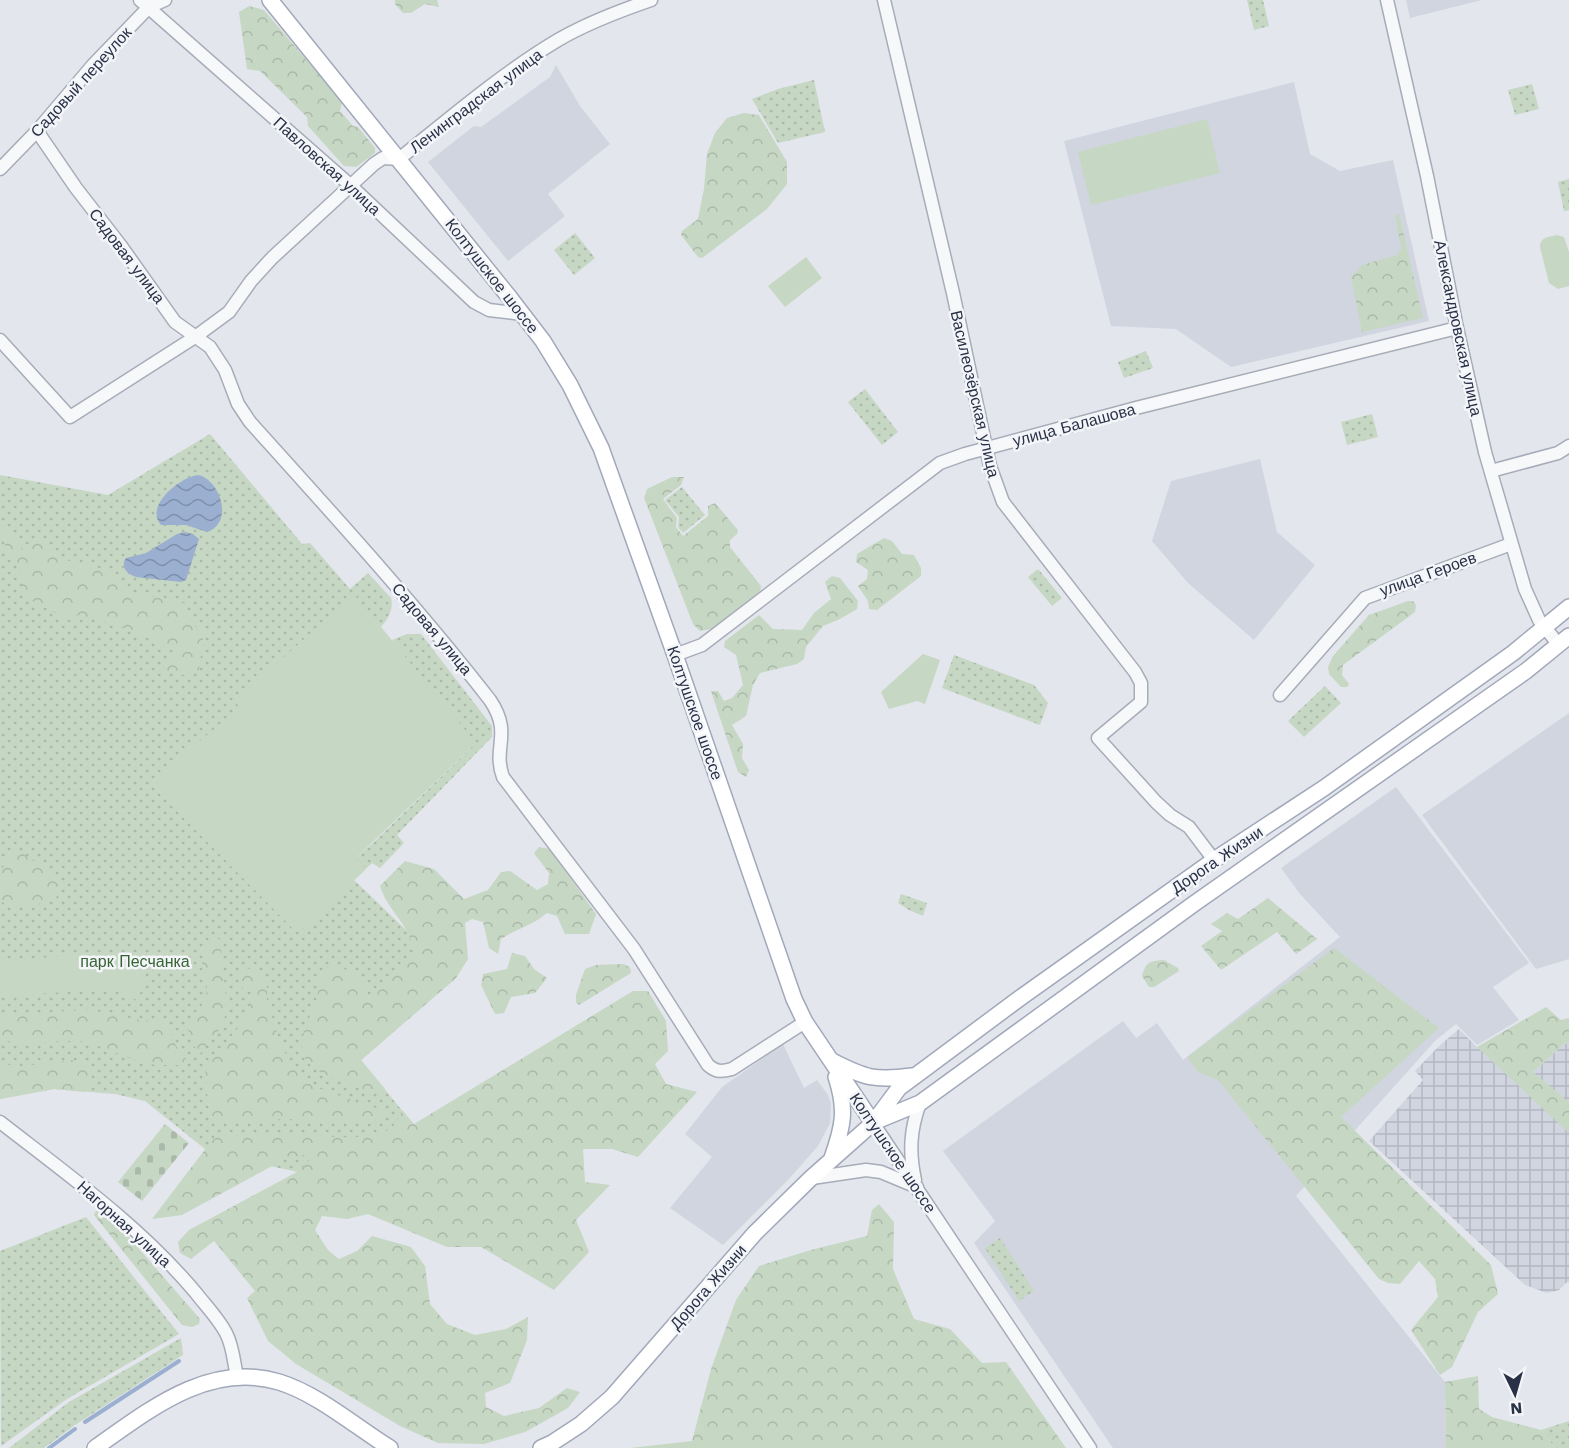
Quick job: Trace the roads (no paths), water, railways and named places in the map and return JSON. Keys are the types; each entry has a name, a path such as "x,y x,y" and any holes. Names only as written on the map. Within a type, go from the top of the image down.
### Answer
{"main road":[{"name":"Колтушское шоссе","path":"270,0 522,314 543,341 570,385 592,428 675,655 794,999 830,1060 873,1123"},
{"name":"Дорога Жизни","path":"541,1448 581,1424 612,1397 755,1233 811,1178 873,1123 899,1088 1214,860 1324,788 1513,653 1569,607"},
{"name":"Дорога Жизни","path":"873,1123 920,1102 1195,903 1526,671 1564,640"},
{"path":"830,1060 872,1079 888,1080 915,1076"},
{"path":"830,1060 842,1095 843,1112 842,1128 832,1159"},
{"path":"95,1448 184,1390 213,1381 237,1377 280,1382 303,1393 390,1448"}],"street":[{"name":"Садовый переулок","path":"0,169 37,131 145,4 165,0"},
{"name":"Ленинградская улица","path":"399,159 505,75 557,40 616,12 651,0"},
{"name":"Василеозёрская улица","path":"884,0 997,489 1003,502 1135,672 1140,683 1141,702 1098,738 1156,802 1170,815 1189,827 1214,860"},
{"name":"Александровская улица","path":"1387,0 1427,176 1457,328 1511,544 1525,589 1544,627 1564,640"},
{"name":"Павловская улица","path":"145,4 350,185 474,302 489,309 522,314"},
{"name":"Садовая улица","path":"37,131 75,188 121,246 175,322 210,347 225,370 238,404 250,422 421,615 490,700 498,712 503,731 499,760 503,777 634,949 708,1065 714,1070 723,1072 732,1069 806,1022"},
{"path":"0,340 70,417 195,337 229,312 251,281 272,258 350,185 382,158 399,159"},
{"name":"улица Балашова","path":"675,655 702,645 940,463 965,454 1136,408 1457,328"},
{"path":"1491,471 1558,453 1569,446"},
{"name":"улица Героев","path":"1280,695 1365,598 1511,544"},
{"path":"917,1187 910,1144 913,1122 920,1102"},
{"name":"Нагорная улица","path":"0,1122 90,1192 149,1243 180,1275 217,1318 227,1334 237,1377"},
{"name":"Колтушское шоссе","path":"873,1123 1090,1448"},
{"path":"811,1178 866,1170 881,1172 917,1187"}],"water":[{"path":"198,475 213,485 221,502 220,520 215,527 207,532 186,525 161,525 157,517 160,501 182,481"},
{"path":"185,532 199,539 186,580 181,582 136,577 125,570 126,558 146,553 177,534"}],"waterway":[{"path":"85,1422 179,1361"},
{"path":"49,1448 75,1429"}],"park label":[{"name":"парк Песчанка","path":"135,961"}]}
